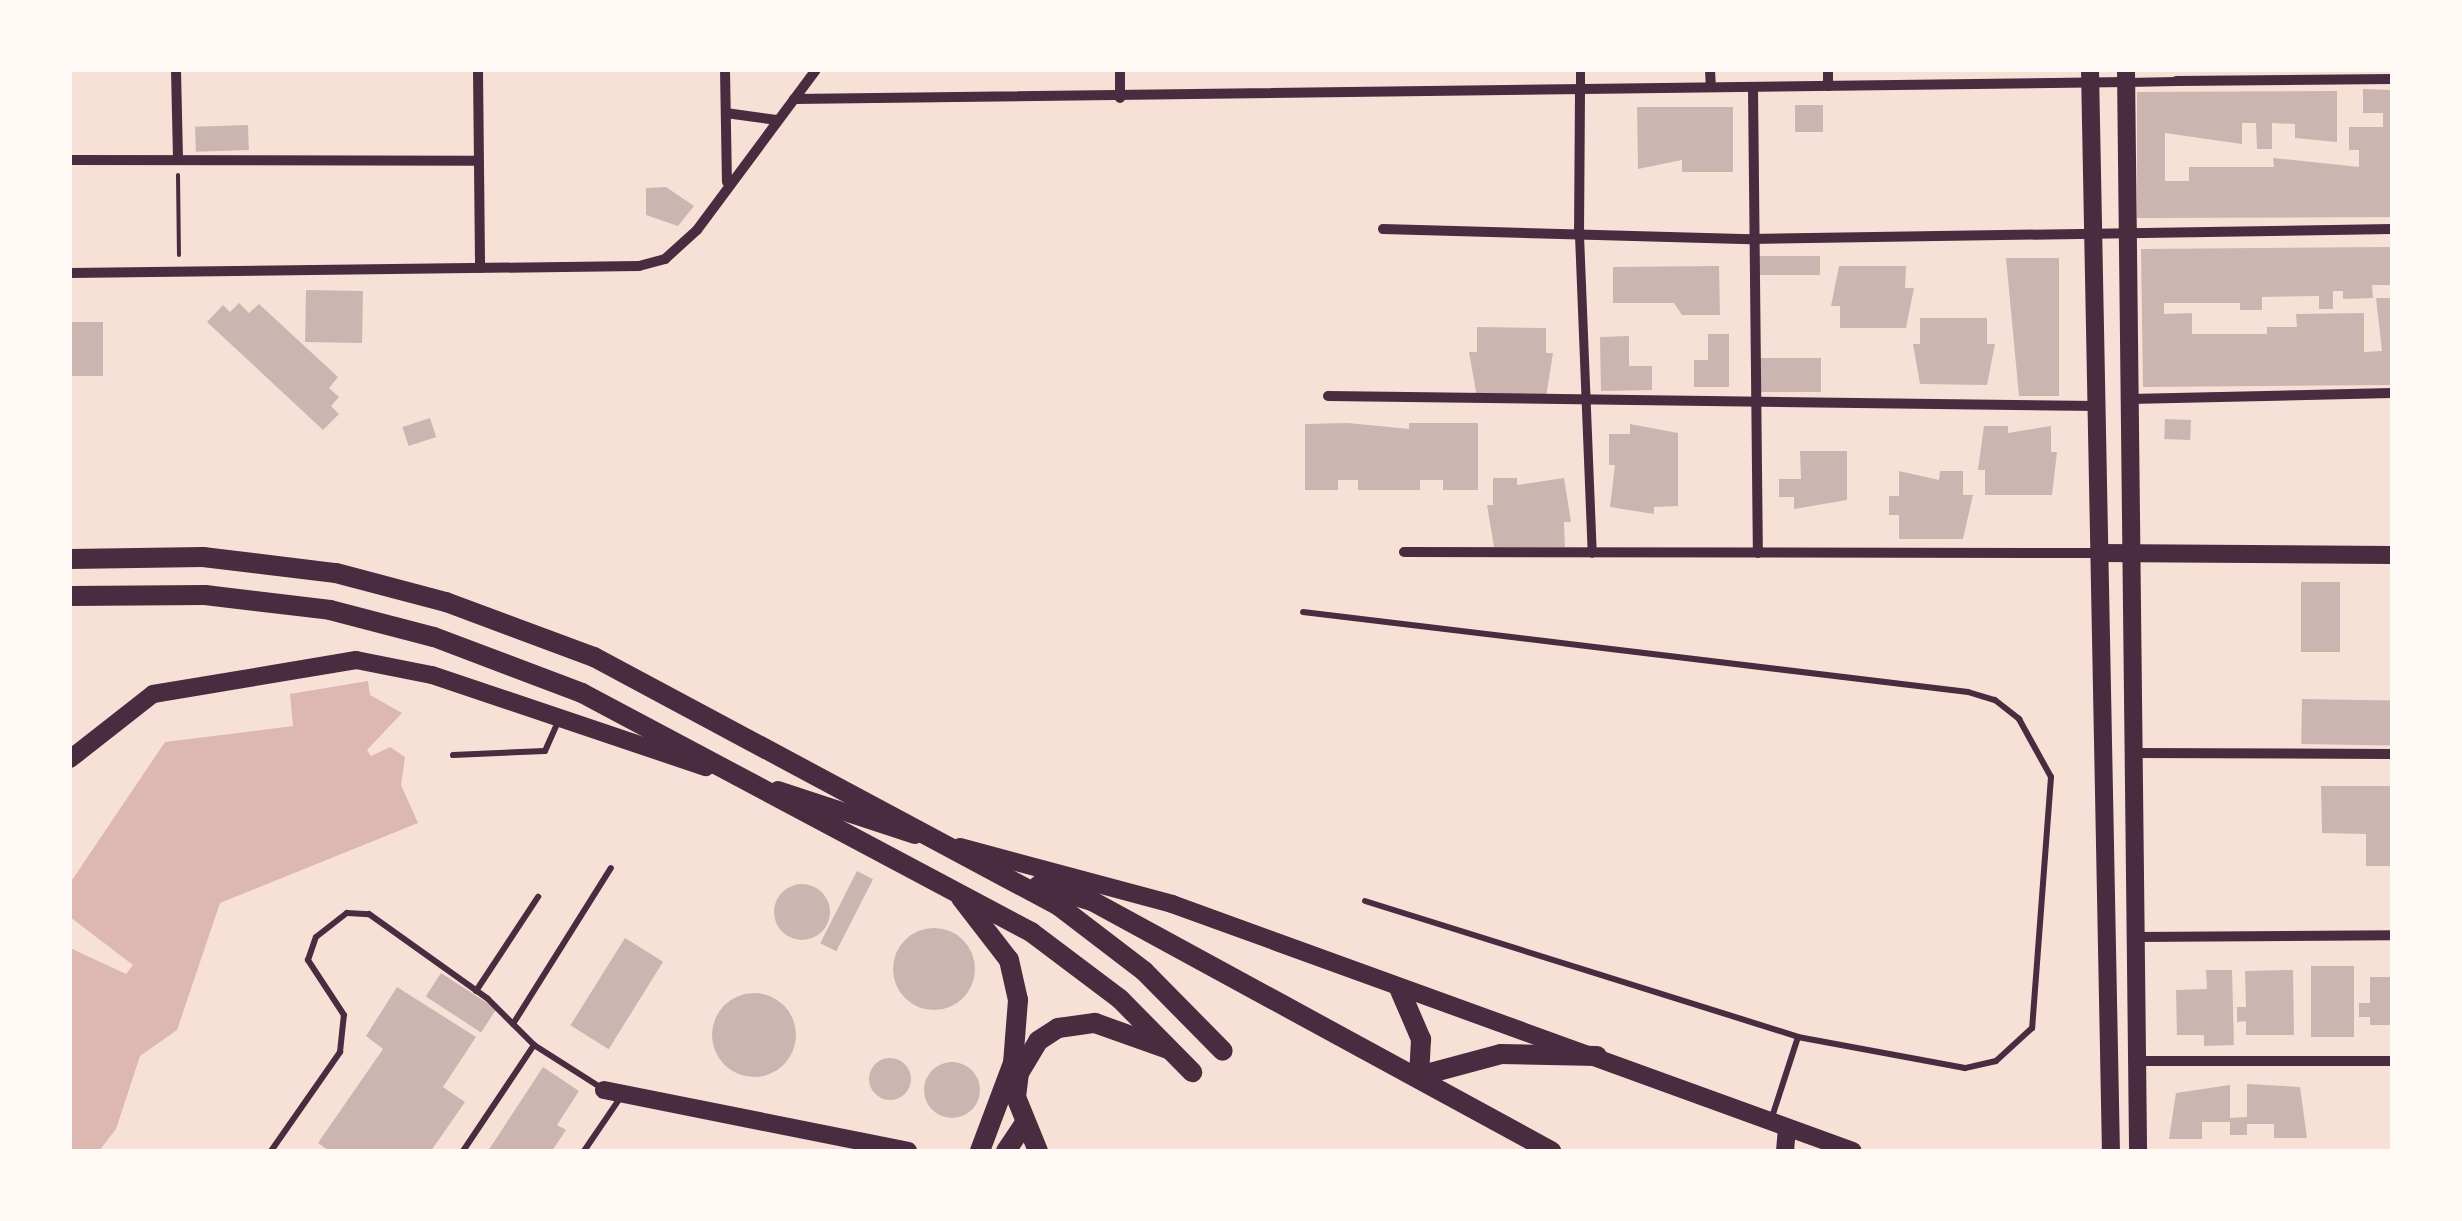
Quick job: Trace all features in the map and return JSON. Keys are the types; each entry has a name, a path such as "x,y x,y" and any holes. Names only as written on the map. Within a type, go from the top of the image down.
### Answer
{"main road":[{"path":"70,559 203,557 336,573 446,602 594,657 1004,874 1144,971 1223,1051"},
{"path":"70,596 205,595 330,610 434,637 582,693 1031,932 1120,999 1192,1072"},
{"path":"1004,874 1092,902 1170,949 1419,1076 1552,1151"},
{"path":"951,887 1009,960 1018,1000 1013,1063 980,1151"},
{"path":"1398,988 1420,1039 1419,1076"},
{"path":"1038,1151 1023,1126 1018,1073 1038,1041 1058,1028 1095,1023 1174,1051"},
{"path":"1419,1076 1500,1054 1596,1056"},
{"path":"1006,1151 1023,1126"}],"street":[{"path":"176,70 178,160"},
{"path":"478,70 480,268"},
{"path":"725,70 727,182"},
{"path":"70,274 480,268 664,259 697,230 727,182 816,70"},
{"path":"1120,70 1120,98"},
{"path":"1580,70 1579,235 1591,400 1592,553"},
{"path":"1710,70 1711,87"},
{"path":"1828,70 1828,86"},
{"path":"1942,70 1942,84"},
{"path":"794,99 1120,98 1942,84 2090,76 2176,80 2392,79"},
{"path":"2090,76 2111,1151"},
{"path":"2126,76 2138,1151"},
{"path":"1753,86 1750,240 1758,554"},
{"path":"726,113 777,120"},
{"path":"70,160 478,161"},
{"path":"1384,229 1750,240 2392,228"},
{"path":"2130,399 2392,393"},
{"path":"1328,396 1754,398 2097,406"},
{"path":"1404,552 2392,555"},
{"path":"70,759 153,694 341,661 403,667 894,829 1172,904 1596,1056 1778,1127 1853,1151"},
{"path":"2134,754 2392,754"},
{"path":"2136,937 2392,935"},
{"path":"2137,1062 2392,1061"},
{"path":"604,1090 908,1151"},
{"path":"1778,1127 1785,1151"}],"lane":[{"path":"1303,612 1968,692 1995,700 2019,719 2051,777 2032,1028 1996,1061 1965,1068 1798,1037 1365,902"},
{"path":"452,755 545,751 559,718"},
{"path":"513,1024 611,868"},
{"path":"476,990 538,897"},
{"path":"271,1151 340,1052 346,1033 335,996 315,978 308,960 316,937 347,914 369,914 476,990 534,1045 604,1090"},
{"path":"1778,1127 1798,1037"},
{"path":"463,1151 534,1045"},
{"path":"584,1151 623,1093"}],"path":[{"path":"178,160 178,272"}],"shaded area":[{"path":"368,681 370,695 402,713 367,750 371,756 390,747 405,757 401,785 418,823 220,903 177,1030 140,1056 116,1129 99,1151 70,1151 70,948 126,974 133,965 70,917 70,883 165,742 293,726 290,694"}],"building":[{"path":"2363,89 2392,90 2392,217 2137,218 2137,92 2337,91 2337,142 2295,138 2295,124 2272,123 2272,149 2257,149 2256,123 2242,123 2242,144 2165,133 2165,181 2189,181 2189,167 2274,167 2273,158 2359,167 2359,150 2349,150 2349,127 2383,127 2383,113 2363,113"},
{"path":"1795,105 1823,105 1823,132 1795,132"},
{"path":"1637,107 1733,107 1733,172 1682,172 1682,160 1638,169"},
{"path":"248,125 249,150 196,152 195,127"},
{"path":"666,187 694,206 678,226 646,215 646,188"},
{"path":"2392,247 2392,285 2372,285 2373,298 2343,299 2343,291 2333,291 2333,309 2319,309 2319,296 2262,297 2262,310 2240,310 2240,303 2164,303 2164,314 2192,313 2192,334 2267,334 2267,327 2297,327 2296,314 2364,313 2364,352 2382,351 2376,298 2392,298 2392,385 2143,387 2141,249"},
{"path":"1755,256 1820,256 1820,275 1755,275"},
{"path":"2006,258 2059,258 2059,396 2019,396"},
{"path":"1719,266 1720,315 1682,315 1674,303 1613,303 1613,267"},
{"path":"1839,266 1906,266 1905,288 1914,288 1906,328 1840,328 1840,306 1831,306"},
{"path":"306,290 363,291 362,343 305,342"},
{"path":"239,303 249,313 259,304 338,377 329,388 339,397 331,406 339,414 323,430 207,322 223,305 230,312"},
{"path":"1920,318 1987,318 1987,344 1995,344 1987,385 1920,384 1913,344 1920,344"},
{"path":"70,322 103,322 103,376 70,376"},
{"path":"1477,327 1546,328 1546,353 1553,353 1546,397 1477,397 1469,352 1477,352"},
{"path":"1708,334 1729,334 1729,387 1694,387 1694,360 1708,360"},
{"path":"1629,336 1629,366 1652,366 1652,390 1601,391 1600,337"},
{"path":"1758,358 1821,358 1821,392 1758,392"},
{"path":"430,418 436,437 409,446 402,427"},
{"path":"2165,419 2191,420 2190,440 2164,439"},
{"path":"1348,423 1409,429 1409,423 1478,423 1478,490 1443,490 1443,480 1420,480 1420,490 1358,490 1358,480 1338,480 1338,490 1305,490 1305,424"},
{"path":"1630,424 1678,433 1678,506 1654,507 1654,514 1610,507 1615,465 1609,465 1609,434 1630,434"},
{"path":"1984,426 2008,426 2008,433 2051,426 2051,452 2057,452 2052,495 1985,495 1985,470 1978,470"},
{"path":"1800,451 1847,451 1847,500 1794,509 1794,497 1779,497 1779,479 1801,479"},
{"path":"1899,471 1939,480 1940,471 1963,471 1963,495 1973,495 1963,539 1899,539 1899,515 1889,515 1889,496 1899,496"},
{"path":"1493,478 1517,478 1517,485 1564,478 1571,522 1564,522 1565,547 1494,547 1487,505 1493,505"},
{"path":"2301,582 2340,582 2340,652 2301,652"},
{"path":"2302,699 2392,701 2391,746 2301,744"},
{"path":"2321,786 2392,786 2392,866 2366,866 2366,834 2322,833"},
{"path":"857,871 873,879 836,951 820,943"},
{"path":"802,884 822,892 830,912 822,932 802,940 782,932 774,912 782,892"},
{"path":"934,928 950,931 963,940 972,953 972,985 963,998 950,1007 934,1010 918,1007 905,998 896,985 893,969 896,953 905,940 918,931"},
{"path":"625,938 663,962 609,1049 570,1025"},
{"path":"2311,966 2354,966 2354,1037 2311,1037"},
{"path":"2206,970 2232,970 2234,1045 2204,1046 2204,1035 2177,1035 2176,990 2207,989"},
{"path":"2293,970 2294,1035 2246,1035 2246,1021 2237,1022 2237,1007 2246,1007 2245,971"},
{"path":"441,973 496,1009 481,1032 426,996"},
{"path":"2370,977 2392,977 2392,1025 2370,1025 2370,1017 2359,1017 2359,1003 2370,1003"},
{"path":"397,987 476,1037 443,1087 465,1102 431,1151 329,1151 318,1143 383,1049 366,1036"},
{"path":"754,993 770,996 784,1005 793,1019 793,1051 784,1065 770,1074 754,1077 738,1074 724,1065 715,1051 712,1035 715,1019 724,1005 738,996"},
{"path":"890,1058 905,1064 911,1079 905,1094 890,1100 875,1094 869,1079 875,1064"},
{"path":"952,1062 972,1070 980,1090 972,1110 952,1118 932,1110 924,1090 932,1070"},
{"path":"543,1067 579,1091 557,1125 566,1130 552,1151 488,1151"},
{"path":"2247,1084 2300,1087 2307,1138 2274,1138 2274,1124 2247,1124 2247,1135 2230,1135 2230,1122 2202,1122 2202,1139 2169,1139 2176,1093 2230,1085 2230,1118 2247,1117"}]}
